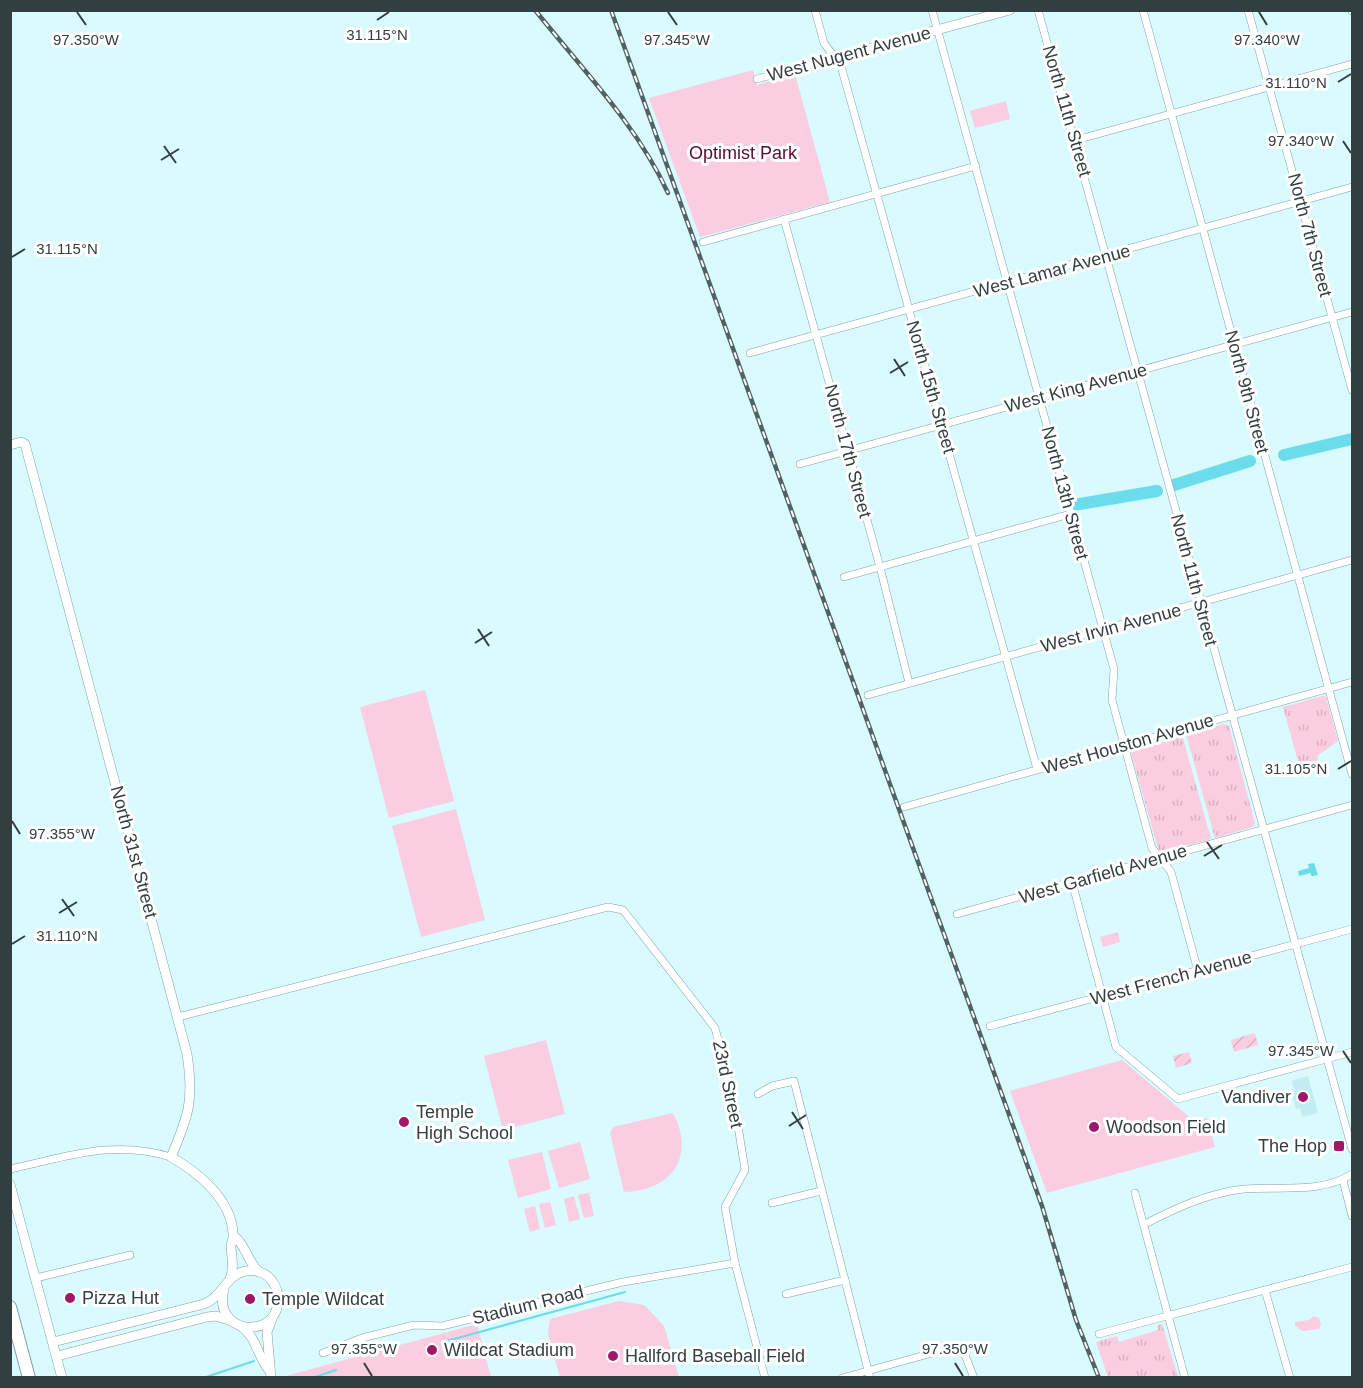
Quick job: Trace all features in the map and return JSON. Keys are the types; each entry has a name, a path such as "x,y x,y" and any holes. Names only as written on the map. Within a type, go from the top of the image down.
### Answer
{"highway":[{"path":"10,1307 29,1377"}],"street":[{"name":"North 15th Street","path":"815,10 824,43 841,66 1037,769"},
{"name":"North 13th Street","path":"933,10 1070,514 1104,630 1114,669 1112,700 1152,848 1171,872 1198,971"},
{"name":"West Nugent Avenue","path":"757,79 1010,10"},
{"name":"North 11th Street","path":"1038,10 1076,140 1294,945 1353,1149"},
{"name":"North 9th Street","path":"1143,10 1353,774"},
{"name":"North 7th Street","path":"1248,10 1353,390"},
{"path":"1076,140 1353,64"},
{"path":"704,242 976,166"},
{"name":"West Lamar Avenue","path":"750,353 1353,187"},
{"name":"North 17th Street","path":"784,219 880,567 909,683"},
{"name":"West King Avenue","path":"800,464 1353,312"},
{"name":"North 31st Street","path":"10,445 21,442 25,444 178,1017 192,1090 188,1113 171,1157"},
{"path":"844,577 1070,514"},
{"name":"West Irvin Avenue","path":"868,695 1353,560"},
{"name":"West Houston Avenue","path":"904,807 1231,714 1353,682"},
{"name":"West Garfield Avenue","path":"957,914 1353,805"},
{"path":"1072,882 1116,1047 1178,1099 1353,1052"},
{"name":"23rd Street","path":"178,1017 608,907 623,910 716,1028 734,1101 745,1170 725,1207 735,1263 765,1377"},
{"name":"West French Avenue","path":"990,1026 1353,929"},
{"path":"758,1094 772,1086 794,1081 869,1374"},
{"path":"10,1169 97,1150 130,1148 171,1157 209,1184 229,1215 234,1236 230,1244 233,1267 230,1279 216,1298 204,1304 53,1342"},
{"path":"1145,1224 1192,1201 1221,1193 1245,1189 1289,1189 1343,1180 1353,1174"},
{"path":"1343,1180 1353,1216"},
{"path":"10,1184 62,1377"},
{"path":"772,1203 821,1191"},
{"path":"1135,1193 1185,1377"},
{"path":"234,1236 241,1241 249,1261 278,1288 278,1308 267,1332 271,1358 270,1374"},
{"path":"36,1278 130,1255"},
{"name":"Stadium Road","path":"323,1353 362,1338 414,1325 442,1326 623,1282 735,1263"},
{"path":"1099,1334 1353,1267"},
{"path":"230,1279 246,1270 259,1272"},
{"path":"786,1294 845,1280"},
{"path":"224,1289 222,1304 225,1312 249,1333 261,1361 270,1374"},
{"path":"1265,1290 1290,1377"},
{"path":"57,1356 207,1317 222,1317 237,1324 257,1327 273,1317"},
{"path":"842,1377 869,1374 954,1347 963,1350 974,1377"}],"shaded area":[{"name":"Vandiver","path":"1308,1076 1318,1113 1302,1117 1300,1108 1296,1109 1291,1091 1295,1090 1291,1081"}],"green space":[{"name":"Optimist Park","path":"753,70 757,85 795,74 830,202 700,237 649,98"},
{"path":"1006,101 1010,119 975,128 970,111"},
{"path":"425,690 454,801 389,818 360,707"},
{"path":"1326,697 1338,741 1317,756 1318,760 1299,765 1283,707"},
{"path":"1224,724 1229,726 1255,823 1253,827 1215,838 1186,734"},
{"path":"1182,735 1211,839 1163,852 1158,849 1130,749 1154,743 1156,745"},
{"path":"456,809 485,920 421,937 392,826"},
{"path":"1118,932 1120,942 1103,947 1100,937"},
{"path":"1255,1033 1258,1045 1234,1052 1231,1040"},
{"path":"546,1040 565,1114 503,1130 484,1056"},
{"path":"1189,1052 1192,1063 1176,1068 1173,1056"},
{"name":"Woodson Field","path":"1122,1060 1194,1121 1207,1118 1215,1147 1047,1193 1010,1091"},
{"path":"673,1113 682,1144 675,1169 655,1185 624,1192 610,1133 613,1127"},
{"path":"580,1142 590,1179 559,1188 548,1151"},
{"path":"542,1152 551,1189 518,1198 508,1160"},
{"path":"589,1193 594,1216 584,1218 578,1195"},
{"path":"574,1196 580,1219 569,1222 564,1199"},
{"path":"550,1202 556,1225 545,1228 539,1204"},
{"path":"535,1206 540,1229 530,1232 524,1209"},
{"name":"Hallford Baseball Field","path":"619,1301 644,1305 664,1326 679,1377 560,1377 548,1334 550,1319"},
{"path":"1314,1316 1319,1318 1321,1325 1319,1329 1302,1331 1295,1325 1295,1322 1309,1320"},
{"name":"Wildcat Stadium","path":"477,1324 491,1377 282,1377"},
{"path":"1162,1324 1178,1377 1108,1377 1096,1342 1117,1336 1119,1342 1158,1330 1157,1325"}],"water":[{"path":"1314,863 1318,875 1312,876 1310,873 1299,876 1298,871 1309,868 1308,864"}],"waterway":[{"path":"1284,455 1352,439"},
{"path":"1174,485 1250,461"},
{"path":"1074,505 1157,491"},
{"path":"443,1342 625,1292"},
{"path":"203,1378 254,1361"},
{"path":"312,1378 336,1370"}],"railway":[{"path":"535,10 625,121 641,144 668,193"},
{"path":"611,10 1042,1206 1076,1320 1099,1378"}],"place":[{"name":"Vandiver","path":"1303,1097"},
{"name":"Temple High School","path":"404,1122"},
{"name":"Woodson Field","path":"1094,1127"},
{"name":"The Hop","path":"1339,1146"},
{"name":"Pizza Hut","path":"70,1298"},
{"name":"Temple Wildcat","path":"250,1299"},
{"name":"Wildcat Stadium","path":"432,1350"},
{"name":"Hallford Baseball Field","path":"613,1356"}]}
